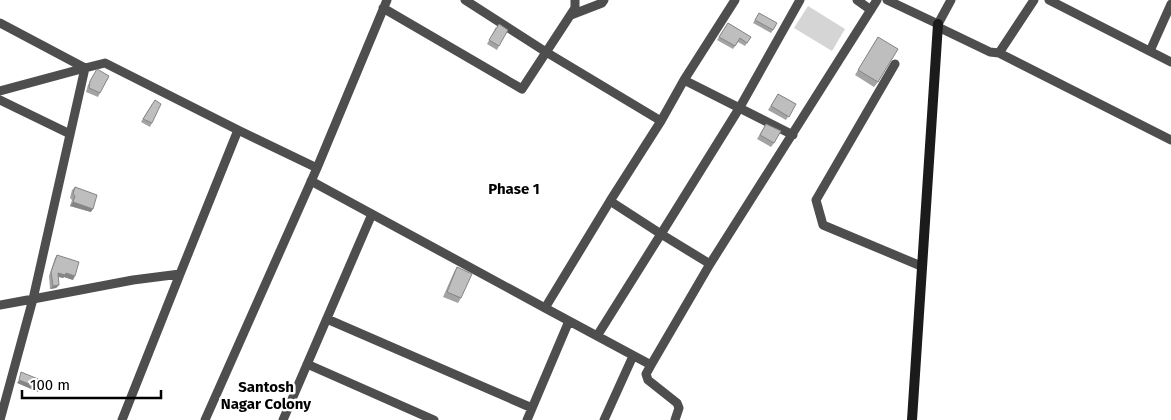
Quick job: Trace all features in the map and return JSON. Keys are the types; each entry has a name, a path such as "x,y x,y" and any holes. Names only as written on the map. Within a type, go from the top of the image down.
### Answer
{"street":[{"path":"465,0 546,52 661,121"},
{"path":"205,420 317,168 385,4 522,89 571,15 575,8 575,0"},
{"path":"571,15 602,4 604,0"},
{"path":"545,308 735,0"},
{"path":"597,336 740,107 800,0"},
{"path":"857,0 871,10"},
{"path":"675,420 678,408 677,403 648,380 646,374 710,264 877,0"},
{"path":"887,0 990,52 998,53 1171,140"},
{"path":"912,420 938,26 951,0"},
{"path":"998,53 1034,0"},
{"path":"1049,0 1171,62"},
{"path":"1150,51 1171,4"},
{"path":"0,24 85,68"},
{"path":"0,90 105,63 317,168"},
{"path":"895,64 816,200 823,225 921,266"},
{"path":"0,420 33,299 85,68"},
{"path":"684,80 793,135"},
{"path":"0,100 70,134"},
{"path":"122,420 238,130"},
{"path":"311,181 651,365"},
{"path":"610,201 710,264"},
{"path":"283,420 372,214"},
{"path":"0,305 133,280 180,274"},
{"path":"326,319 532,408"},
{"path":"527,420 569,321"},
{"path":"604,420 633,356"},
{"path":"307,364 434,420"}],"shaded area":[{"path":"808,6 845,29 832,51 794,28"}],"building":[{"path":"759,13 777,23 773,30 755,20"},
{"path":"728,23 751,37 747,43 740,38 735,46 719,37"},
{"path":"499,24 508,30 499,46 489,40"},
{"path":"878,37 898,49 878,82 858,70"},
{"path":"97,69 109,76 100,93 89,88 90,81"},
{"path":"778,94 796,104 789,117 771,106"},
{"path":"155,100 161,104 152,123 143,119"},
{"path":"766,124 781,131 774,143 760,135"},
{"path":"75,187 97,195 93,209 73,202"},
{"path":"57,255 79,262 75,276 58,273 59,285 53,286 51,272"},
{"path":"457,267 472,274 461,298 447,292"},
{"path":"21,372 43,381 40,388 19,380"}],"district":[{"name":"Phase 1","path":"514,189"},
{"name":"Santosh Nagar Colony","path":"266,396"}]}
